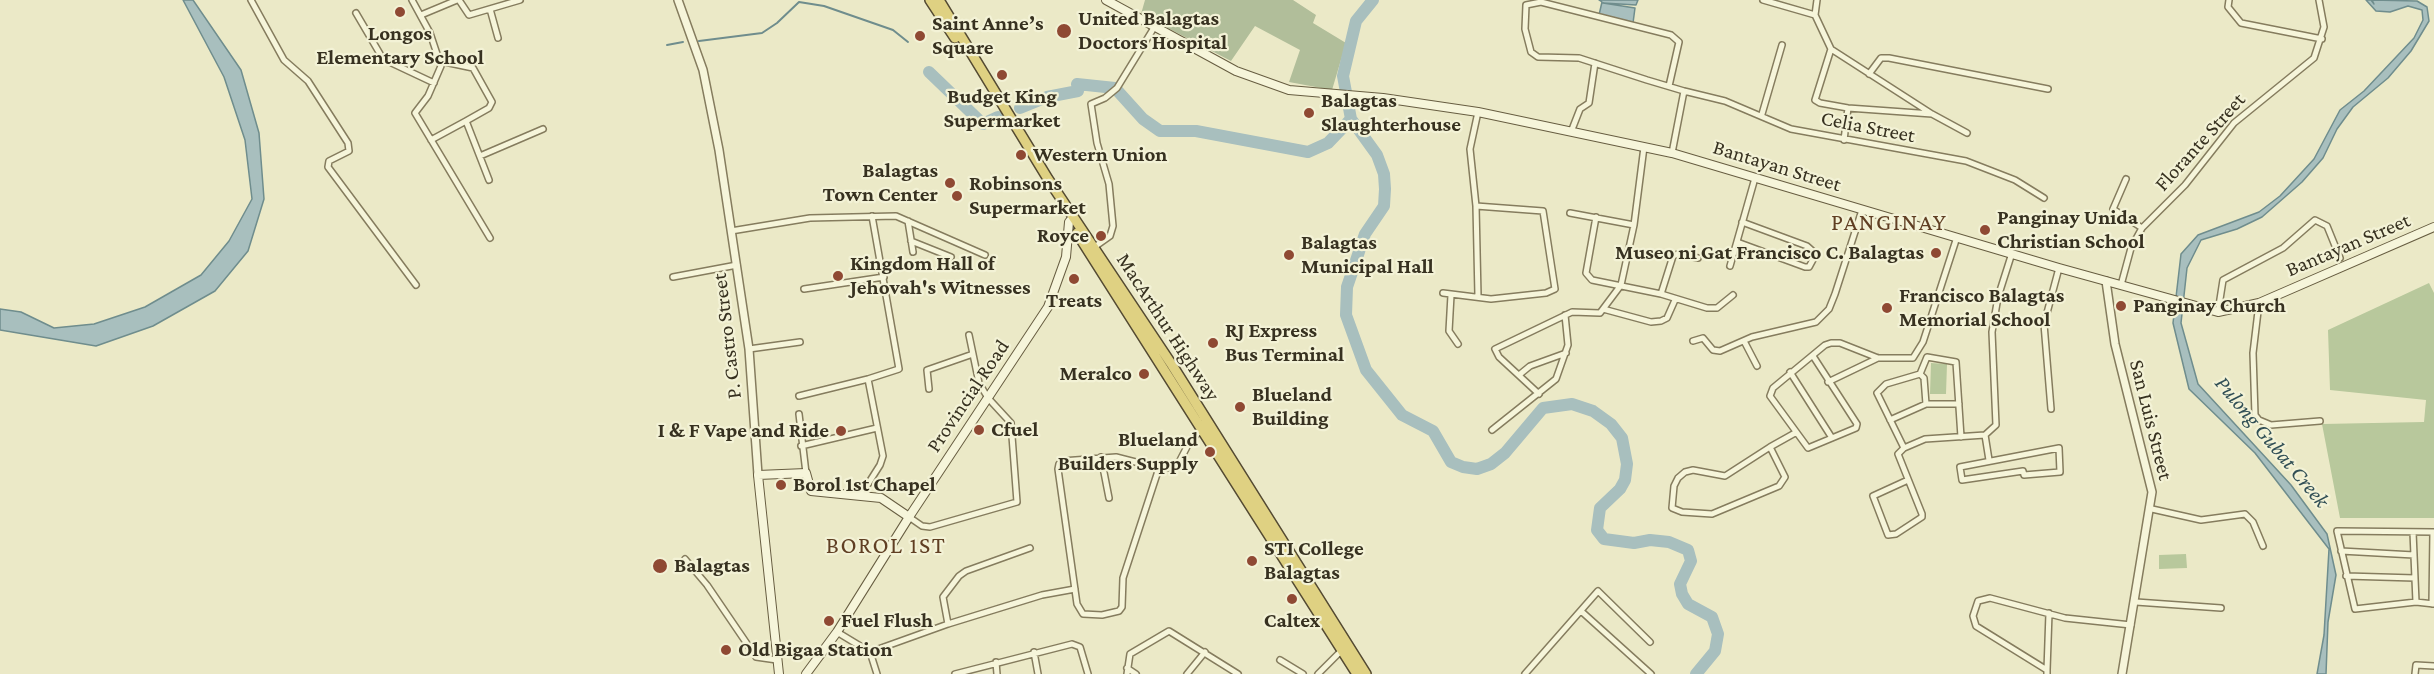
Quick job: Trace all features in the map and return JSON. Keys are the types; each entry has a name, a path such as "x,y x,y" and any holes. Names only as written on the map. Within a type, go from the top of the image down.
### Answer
{"highway":[{"name":"MacArthur Highway","path":"930,0 1092,249 1345,648 1366,674"},
{"name":"MacArthur Highway","path":"939,0 1004,112"},
{"name":"MacArthur Highway","path":"1345,648 1357,674"}],"main road":[{"name":"Bantayan Street","path":"1106,0 1236,71 1289,90 1353,98 1383,98 1478,112 1672,153 1958,236 2059,268 2218,312 2259,303 2342,262 2434,227"},
{"name":"Provincial Road","path":"806,674 837,632 909,517 1048,307 1066,257 1071,219"},
{"path":"758,475 806,473 811,491 881,498 909,517"},
{"name":"P. Castro Street","path":"758,475 779,674"}],"street":[{"path":"251,0 284,60 305,78 348,143 349,151 329,161 328,167 416,285"},
{"path":"412,0 430,33 440,61 440,69 428,96 415,111 490,238"},
{"path":"421,15 458,0 469,15 520,0"},
{"name":"P. Castro Street","path":"678,0 704,70 737,265 749,349 758,475"},
{"path":"1763,0 1815,15"},
{"path":"1817,0 1815,15 1831,50 1932,114 1967,133"},
{"path":"2229,0 2228,7 2241,22 2322,39 2324,27 2319,0"},
{"name":"Celia Street","path":"1669,86 1678,46 1677,38 1540,2 1528,2 1525,7 1525,29 1534,56 1579,58 1684,91 1725,101 1762,114 1791,129 1966,161 2015,180 2044,198"},
{"path":"490,9 498,38"},
{"path":"356,13 383,59 434,83"},
{"path":"1092,249 1110,236 1113,226 1109,184 1097,143 1091,104 1117,88 1155,26"},
{"name":"Florante Street","path":"2121,285 2131,248 2142,228 2185,185 2234,123 2314,58 2322,39"},
{"path":"1762,114 1782,45"},
{"path":"1831,50 1815,100 1820,104 1932,114"},
{"path":"1869,74 1881,58 1889,58 2048,89"},
{"path":"431,140 489,108 492,102 471,66 440,61"},
{"path":"1571,132 1580,109 1589,103 1594,63"},
{"path":"1672,153 1684,91"},
{"path":"1844,140 1848,108"},
{"path":"1478,112 1470,149 1476,206 1478,296"},
{"path":"466,121 489,180"},
{"path":"480,156 543,129"},
{"path":"1539,394 1499,357 1495,349 1576,311 1598,315 1621,285 1634,225 1644,147"},
{"path":"1730,266 1755,177"},
{"path":"2126,179 2114,209 2142,228"},
{"path":"1443,292 1451,295 1491,299 1546,293 1555,289 1543,211 1476,206"},
{"path":"1693,341 1703,338 1713,350 1719,351 1744,341 1816,322 1829,309 1842,277 1862,210"},
{"path":"1570,213 1634,225"},
{"path":"800,396 899,369 872,216"},
{"path":"731,231 779,221 896,216 985,255"},
{"path":"1596,217 1587,277 1714,309 1730,300 1733,295"},
{"path":"2218,312 2223,280 2283,248 2315,220 2328,226 2342,262"},
{"path":"908,221 913,252"},
{"path":"1737,242 1805,267 1809,267 1816,254 1807,246 1742,222"},
{"path":"1813,356 1857,424 1856,428 1808,448 1770,396 1773,388 1825,345 1832,343 1840,343 1878,358 1912,358 1918,353 1958,236"},
{"path":"911,241 951,257"},
{"path":"1908,480 1873,496 1888,535 1896,534 1921,519 1908,480 1898,457 1904,448 1934,438 1984,435 1996,425 1992,332 2012,253"},
{"path":"1661,294 1673,256 1678,254 1698,258"},
{"path":"674,277 737,265"},
{"path":"2051,409 2044,324 2059,268"},
{"path":"804,289 884,277"},
{"name":"San Luis Street","path":"2106,281 2115,344 2150,477 2152,509 2122,674"},
{"path":"1451,295 1449,331 1458,344"},
{"path":"1603,309 1651,322 1661,321 1670,313 1675,300"},
{"path":"2259,303 2253,353 2255,415 2259,420 2271,425 2320,421"},
{"path":"1492,430 1556,379 1566,353 1565,315"},
{"path":"909,517 922,526 930,527 1017,502 1011,423 988,398 979,382 969,335"},
{"path":"1744,341 1757,366"},
{"path":"749,349 800,342"},
{"path":"1519,375 1530,366 1566,353"},
{"path":"929,389 927,370 973,354"},
{"path":"1904,448 1878,398 1880,388 1920,374 1927,357 1955,361 1958,366 1961,437"},
{"path":"1828,382 1878,358"},
{"path":"1790,372 1832,438"},
{"path":"1920,374 1924,378 1926,404"},
{"path":"861,495 882,461 868,379"},
{"path":"1890,420 1926,404 1959,404"},
{"path":"799,414 806,473"},
{"path":"1159,468 1123,578 1122,607 1102,615 1083,614 1077,604 1058,469 1062,461 1101,457 1137,461 1159,468 1176,468 1190,441 1205,427"},
{"path":"801,446 877,428"},
{"path":"1770,447 1785,477 1779,486 1712,514 1682,512 1672,508 1674,486 1685,472 1693,470 1725,476 1770,447 1795,433"},
{"path":"1984,435 1989,460"},
{"path":"2059,448 2060,472 2024,475 2023,471 1962,480 1960,467 1989,463 1989,460 2059,448"},
{"path":"1101,457 1108,498"},
{"path":"2152,509 2201,520 2245,514 2253,522 2263,546"},
{"path":"2337,531 2414,532 2433,532 2433,604 2416,602 2355,609 2337,531"},
{"path":"2414,532 2416,602"},
{"path":"948,624 943,597 959,576 966,571 1030,548"},
{"path":"2341,551 2414,555"},
{"path":"685,559 707,585 756,657 777,660"},
{"path":"2346,576 2415,578"},
{"path":"870,652 948,624 1042,596 1075,589"},
{"path":"1525,674 1598,591 1650,642"},
{"path":"2047,672 1976,626 1973,616 1978,601 1990,598 2065,618 2131,624"},
{"path":"2136,602 2221,608"},
{"path":"1581,611 1651,674"},
{"path":"2047,672 2049,613"},
{"path":"1136,674 1127,671 1130,654 1166,631 1205,652 1236,674"},
{"path":"837,632 870,652 878,674"},
{"path":"955,674 1034,652 1076,644 1083,653 1088,674"},
{"path":"1318,674 1345,648"},
{"path":"1034,652 1038,674"},
{"path":"1187,674 1205,652"},
{"path":"1280,660 1303,674"},
{"path":"996,662 997,674"},
{"path":"2415,674 2416,665 2434,666"}],"green space":[{"path":"1145,0 1293,0 1316,15 1313,23 1346,43 1332,90 1289,82 1300,50 1255,26 1231,61 1141,14"},
{"path":"2429,283 2434,293 2434,518 2340,518 2322,424 2424,422 2426,400 2330,390 2328,330"},
{"path":"1931,363 1947,364 1946,394 1930,394"},
{"path":"2186,554 2187,568 2159,569 2159,555"}],"water":[{"path":"183,0 193,0 241,70 259,133 264,199 248,251 215,291 153,326 96,346 0,330 0,309 21,312 54,328 94,324 145,307 201,275 229,241 252,199 245,140 224,77"},
{"path":"1599,0 1638,0 1636,5 1603,3 1635,8 1633,23 1599,15 1602,2"},
{"path":"2366,0 2371,0 2374,4 2372,0 2417,1 2427,7 2429,21 2411,51 2388,78 2353,107 2337,129 2323,158 2302,182 2262,217 2237,229 2201,240 2187,268 2181,323 2198,384 2291,485 2327,534 2336,575 2328,622 2326,674 2317,674 2324,635 2329,549 2255,453 2189,389 2173,323 2181,254 2198,235 2259,212 2280,196 2314,159 2340,110 2364,91 2414,38 2423,20 2422,10 2408,6 2390,12 2376,11"}],"waterway":[{"path":"1373,0 1356,21 1343,76 1351,119 1377,155 1384,174 1384,206 1365,234 1347,287 1346,315 1366,370 1402,415 1433,431 1451,462 1463,467 1477,469 1491,464 1505,453 1543,408 1572,404 1593,411 1611,424 1622,438 1627,464 1625,480 1620,489 1600,508 1597,530 1604,539 1634,543 1650,540 1669,542 1688,550 1691,561 1680,584 1682,594 1688,604 1712,617 1718,634 1715,651 1696,674"},
{"path":"699,41 762,33 777,23 799,2 824,6 893,30 908,42"},
{"path":"667,45 683,42"},
{"path":"929,72 983,124 998,117"},
{"path":"1020,108 1047,97 1078,91 1077,84 1115,88 1143,119 1160,131 1196,131 1308,152 1328,143 1351,119"}],"place":[{"name":"Longos Elementary School","path":"400,12"},
{"name":"United Balagtas Doctors Hospital","path":"1064,31"},
{"name":"Saint Anne’s Square","path":"920,36"},
{"name":"Budget King Supermarket","path":"1002,75"},
{"name":"Balagtas Slaughterhouse","path":"1309,113"},
{"name":"Western Union","path":"1021,155"},
{"name":"Balagtas Town Center","path":"950,183"},
{"name":"Robinsons Supermarket","path":"957,196"},
{"name":"Panginay Unida Christian School","path":"1985,230"},
{"name":"Royce","path":"1101,236"},
{"name":"Museo ni Gat Francisco C. Balagtas","path":"1936,253"},
{"name":"Balagtas Municipal Hall","path":"1289,255"},
{"name":"Kingdom Hall of Jehovah's Witnesses","path":"838,276"},
{"name":"Treats","path":"1074,279"},
{"name":"Panginay Church","path":"2121,306"},
{"name":"Francisco Balagtas Memorial School","path":"1887,308"},
{"name":"RJ Express Bus Terminal","path":"1213,343"},
{"name":"Meralco","path":"1144,374"},
{"name":"Blueland Building","path":"1240,407"},
{"name":"Cfuel","path":"979,430"},
{"name":"I & F Vape and Ride","path":"841,431"},
{"name":"Blueland Builders Supply","path":"1210,452"},
{"name":"Borol 1st Chapel","path":"781,485"},
{"name":"STI College Balagtas","path":"1252,561"},
{"name":"Balagtas","path":"660,566"},
{"name":"Caltex","path":"1292,599"},
{"name":"Fuel Flush","path":"829,621"},
{"name":"Old Bigaa Station","path":"726,650"}],"district":[{"name":"PANGINAY","path":"1889,223"},
{"name":"BOROL 1ST","path":"886,546"}],"water label":[{"name":"Pulong Gubat Creek","path":"2272,442"}]}
